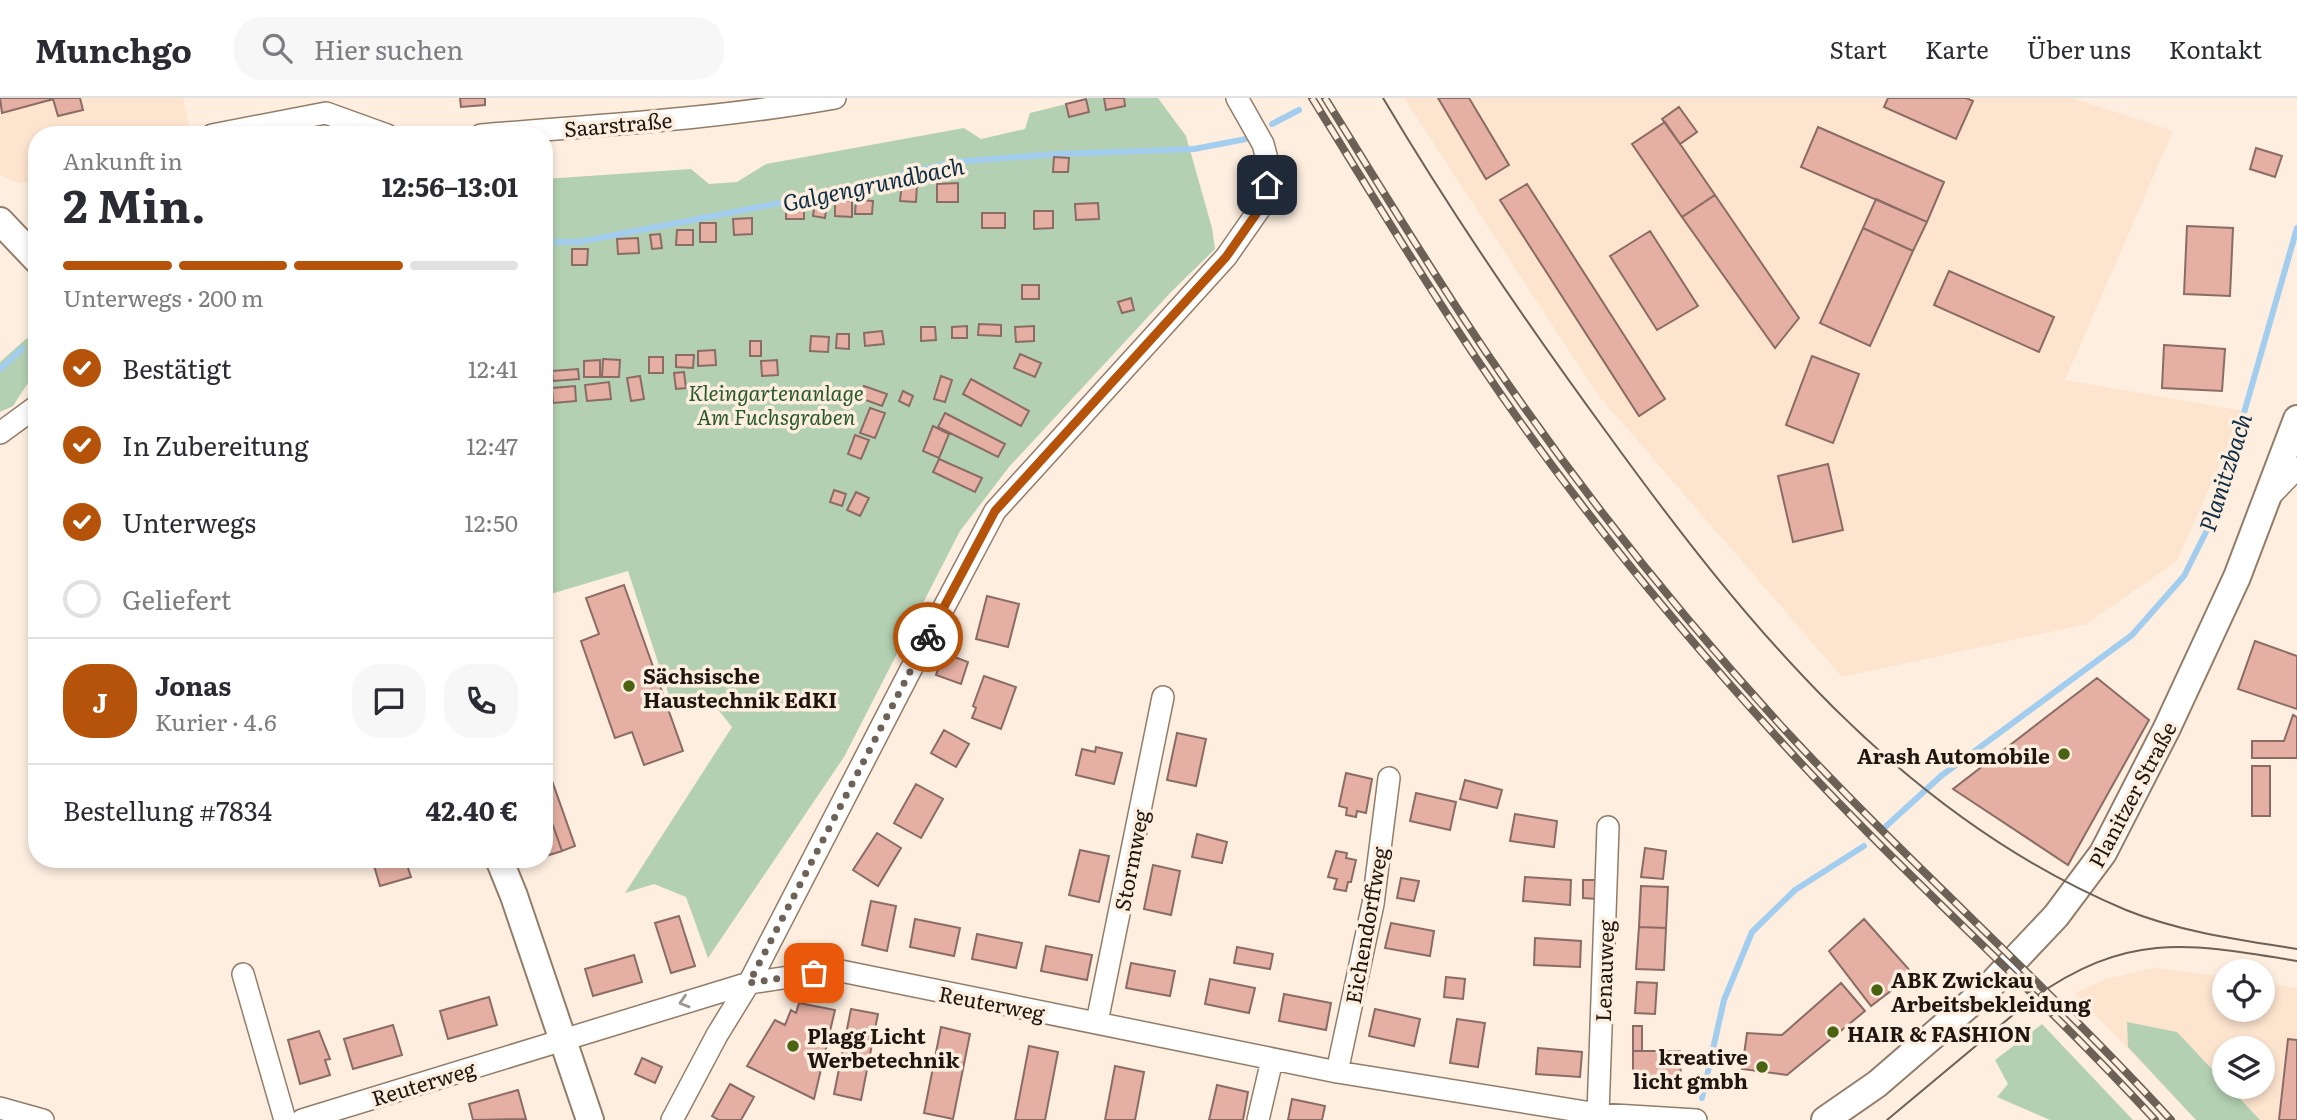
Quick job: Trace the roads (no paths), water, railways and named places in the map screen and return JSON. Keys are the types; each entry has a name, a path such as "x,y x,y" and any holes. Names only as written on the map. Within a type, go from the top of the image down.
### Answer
{"main road":[{"path":"0,221 28,251"},
{"name":"Planitzer Straße","path":"1825,1120 1877,1084 1987,989 2056,916 2103,853 2198,663 2237,577 2297,419"},
{"path":"503,868 590,1120"}],"street":[{"name":"Saarstraße","path":"553,127 835,98"},
{"path":"672,1120 717,1035 749,983 995,511 1226,257 1263,204 1268,163 1263,144 1237,98"},
{"path":"259,126 326,113 362,126"},
{"path":"0,433 28,413"},
{"path":"2269,496 2297,468"},
{"name":"Stormweg","path":"1097,1022 1163,697"},
{"name":"Eichendorffweg","path":"1337,1072 1373,904 1389,778"},
{"name":"Lenauweg","path":"1598,1114 1608,827"},
{"name":"Reuterweg","path":"302,1120 749,983 836,970 1337,1072 1598,1114 1696,1120"},
{"path":"243,974 285,1120"},
{"path":"1258,1120 1272,1060"},
{"path":"0,1108 43,1120"}],"waterway":[{"name":"Galgengrundbach","path":"1272,124 1299,110"},
{"name":"Galgengrundbach","path":"553,242 579,242 821,195 953,162 1059,154 1194,149 1246,139"},
{"name":"Planitzbach","path":"1883,829 1941,776 2132,635 2184,576 2215,514 2297,228"},
{"name":"Galgengrundbach","path":"0,369 22,349"},
{"name":"Planitzbach","path":"1702,1098 1724,1000 1752,932 1795,890 1864,846"}],"tram line":[{"path":"1383,98 1519,310 1660,505 1773,644 1834,708 1900,768 1970,823 2045,870 2147,918 2210,934 2297,949"},
{"path":"1887,1120 2032,999 2066,977 2099,962 2129,952 2191,947 2297,961"}],"railway":[{"path":"1312,98 1476,358 1545,456 1618,552 1735,690 1821,785 2155,1120"},
{"path":"1325,98 1424,258 1520,402 1629,547 1705,640 1832,780 2076,1021 2171,1120"}],"place":[{"name":"Sächsische Haustechnik EdKI","path":"629,686"},
{"name":"Arash Automobile","path":"2064,754"},
{"name":"ABK Zwickau Arbeitsbekleidung","path":"1877,990"},
{"name":"HAIR & FASHION","path":"1833,1032"},
{"name":"Plagg Licht Werbetechnik","path":"793,1046"},
{"name":"kreative licht gmbh","path":"1762,1067"}],"park label":[{"name":"Kleingartenanlage Am Fuchsgraben","path":"776,403"}]}
